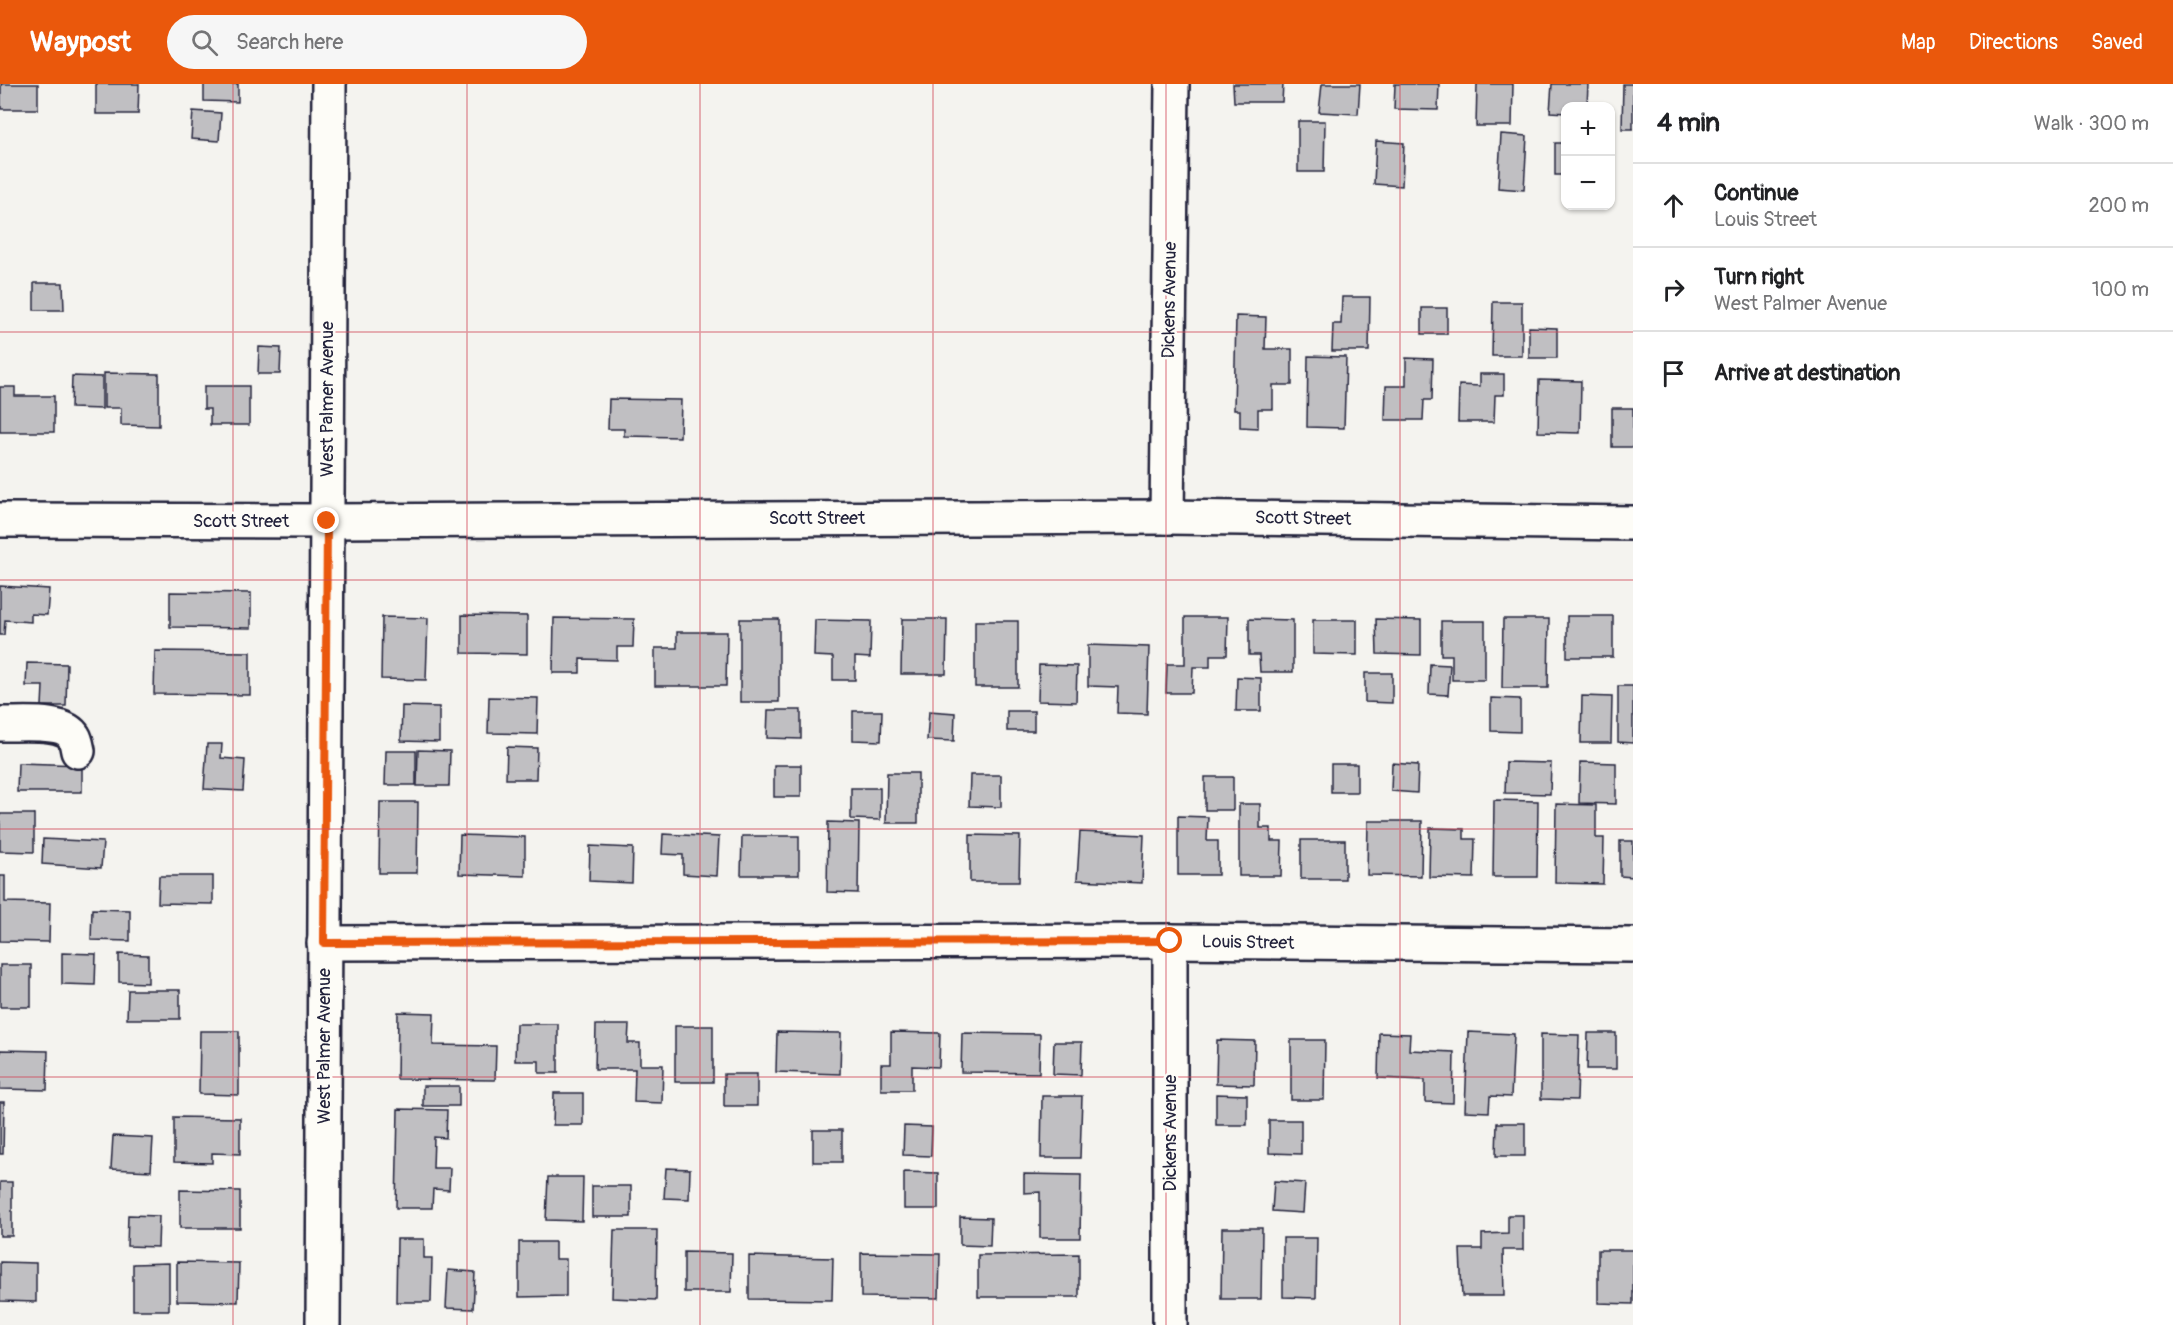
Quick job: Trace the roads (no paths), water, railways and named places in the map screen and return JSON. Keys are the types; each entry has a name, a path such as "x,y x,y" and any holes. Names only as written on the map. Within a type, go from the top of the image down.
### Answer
{"street":[{"name":"West Palmer Avenue","path":"323,1325 329,84"},
{"name":"Dickens Avenue","path":"1167,517 1172,84"},
{"name":"Scott Street","path":"0,520 327,521 1167,517 1633,523"},
{"path":"0,724 49,725 64,728 74,736 78,751"},
{"name":"Dickens Avenue","path":"1170,941 1170,1325"},
{"name":"Louis Street","path":"324,943 1170,941 1633,945"}]}
